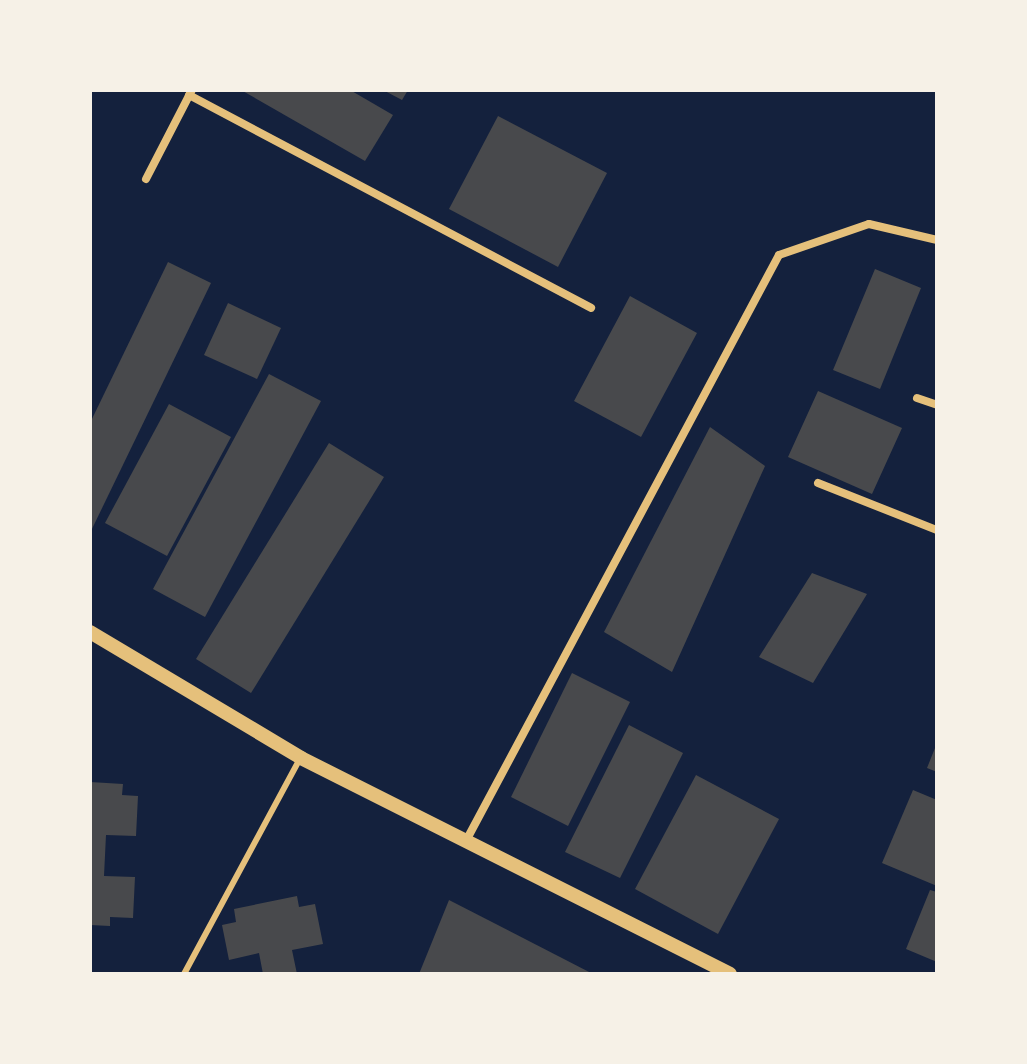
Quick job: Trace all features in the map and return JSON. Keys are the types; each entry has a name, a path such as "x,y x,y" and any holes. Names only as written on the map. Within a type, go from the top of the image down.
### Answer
{"street":[{"path":"146,179 190,93 591,308"},
{"path":"467,839 779,255 869,224 937,240"},
{"path":"917,398 937,405"},
{"path":"818,483 937,530"},
{"path":"90,632 301,758 730,974"}],"lane":[{"path":"184,974 301,758"}],"building":[{"path":"241,90 350,90 393,115 365,161"},
{"path":"383,90 408,90 402,100"},
{"path":"498,116 607,173 558,267 449,209"},
{"path":"168,262 211,283 90,533 90,423"},
{"path":"875,269 921,288 880,389 833,370"},
{"path":"630,296 697,333 641,437 574,401"},
{"path":"228,303 281,328 257,379 204,355"},
{"path":"269,374 321,401 205,617 153,589"},
{"path":"818,391 902,428 872,494 788,457"},
{"path":"169,404 231,437 167,556 105,523"},
{"path":"710,427 765,466 672,672 604,632"},
{"path":"329,443 384,477 251,693 196,659"},
{"path":"812,573 867,594 813,683 759,657"},
{"path":"572,673 630,702 568,826 511,797"},
{"path":"629,725 683,753 620,878 565,852"},
{"path":"937,743 937,772 927,768"},
{"path":"696,775 779,819 718,934 635,889"},
{"path":"90,782 123,784 122,795 138,796 136,836 106,835 104,876 135,877 133,918 110,917 110,926 90,925"},
{"path":"913,790 937,800 937,886 882,863"},
{"path":"930,890 937,892 937,962 906,949"},
{"path":"297,896 299,907 315,904 323,944 292,950 297,974 263,974 259,953 229,960 222,925 236,922 234,909"},
{"path":"449,900 593,974 419,974"}]}
